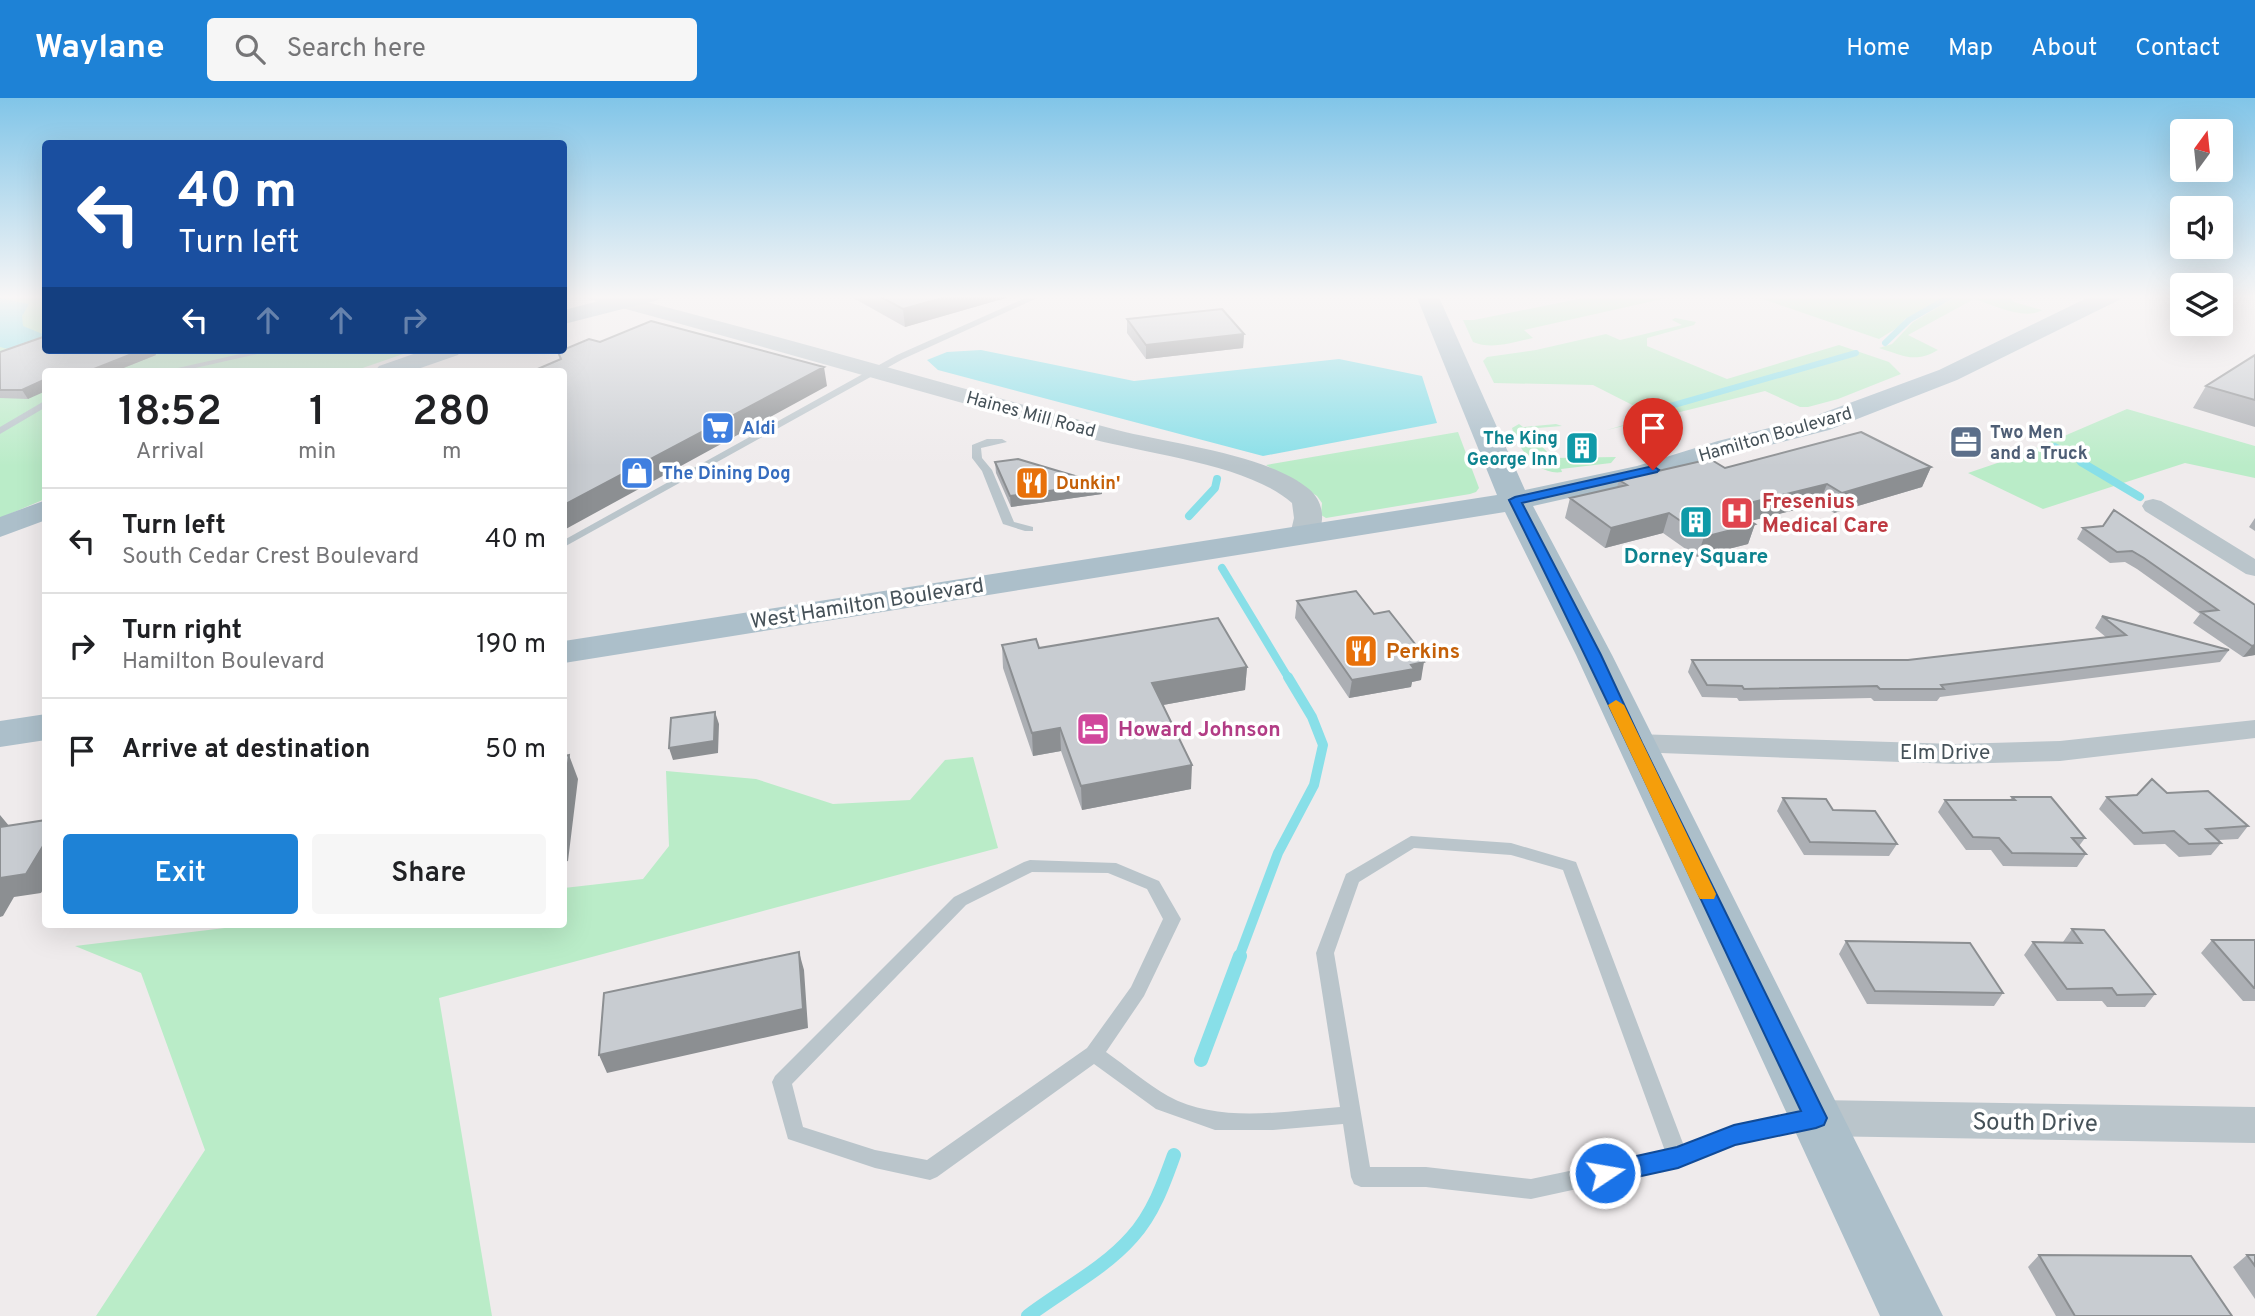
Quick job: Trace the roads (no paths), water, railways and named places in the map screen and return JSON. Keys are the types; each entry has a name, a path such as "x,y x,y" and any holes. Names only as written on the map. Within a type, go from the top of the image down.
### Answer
{"main road":[{"path":"1454,352 1515,500 1594,655 1634,743 1912,1316"},
{"name":"Hamilton Boulevard","path":"1171,555 1515,500 1643,473 1728,447 1819,424 1948,375 1995,352"},
{"path":"397,368 437,354"},
{"path":"0,528 42,511"},
{"name":"West Hamilton Boulevard","path":"567,652 1171,555"},
{"path":"0,734 42,728"}],"street":[{"name":"Haines Mill Road","path":"804,352 1114,437 1237,467 1290,489 1308,506 1310,517 1304,535"},
{"path":"2153,506 2255,569"},
{"name":"Elm Drive","path":"1634,743 1955,754 2074,750 2255,729"},
{"name":"South Drive","path":"1816,1118 2255,1125"}],"lane":[{"path":"567,542 913,352"},
{"path":"184,368 252,354"},
{"path":"0,431 42,405"},
{"path":"1002,442 981,444 975,453 987,470 1009,524 1029,529"},
{"path":"1678,1158 1570,866 1511,849 1411,842 1352,878 1325,953 1361,1177 1426,1177 1531,1189 1678,1158 1734,1135 1816,1118"},
{"path":"1030,866 1110,867 1153,885 1172,919 1138,991 1094,1054 930,1170 875,1159 796,1133 782,1082 960,901 1030,866"},
{"path":"1094,1054 1163,1103 1215,1121 1273,1121 1350,1115"}],"water":[{"path":"947,352 990,352 1134,381 1339,359 1422,376 1437,423 1263,456 938,370 927,360"}],"waterway":[{"path":"1653,411 1856,353"},
{"path":"2055,446 2084,463"},
{"path":"2081,462 2140,497"},
{"path":"1189,516 1215,488 1217,479"},
{"path":"1222,568 1289,679"},
{"path":"1239,957 1278,853 1314,785 1323,745 1312,717 1288,677"},
{"path":"1201,1060 1240,956"},
{"path":"1028,1316 1096,1269 1132,1237 1152,1208 1174,1155"}],"place":[{"name":"Aldi","path":"718,428"},
{"name":"Two Men and a Truck","path":"1966,442"},
{"name":"The King George Inn","path":"1582,448"},
{"name":"The Dining Dog","path":"637,473"},
{"name":"Dunkin'","path":"1032,483"},
{"name":"Fresenius Medical Care","path":"1737,513"},
{"name":"Dorney Square","path":"1696,522"},
{"name":"Perkins","path":"1361,651"},
{"name":"Howard Johnson","path":"1093,729"}]}
